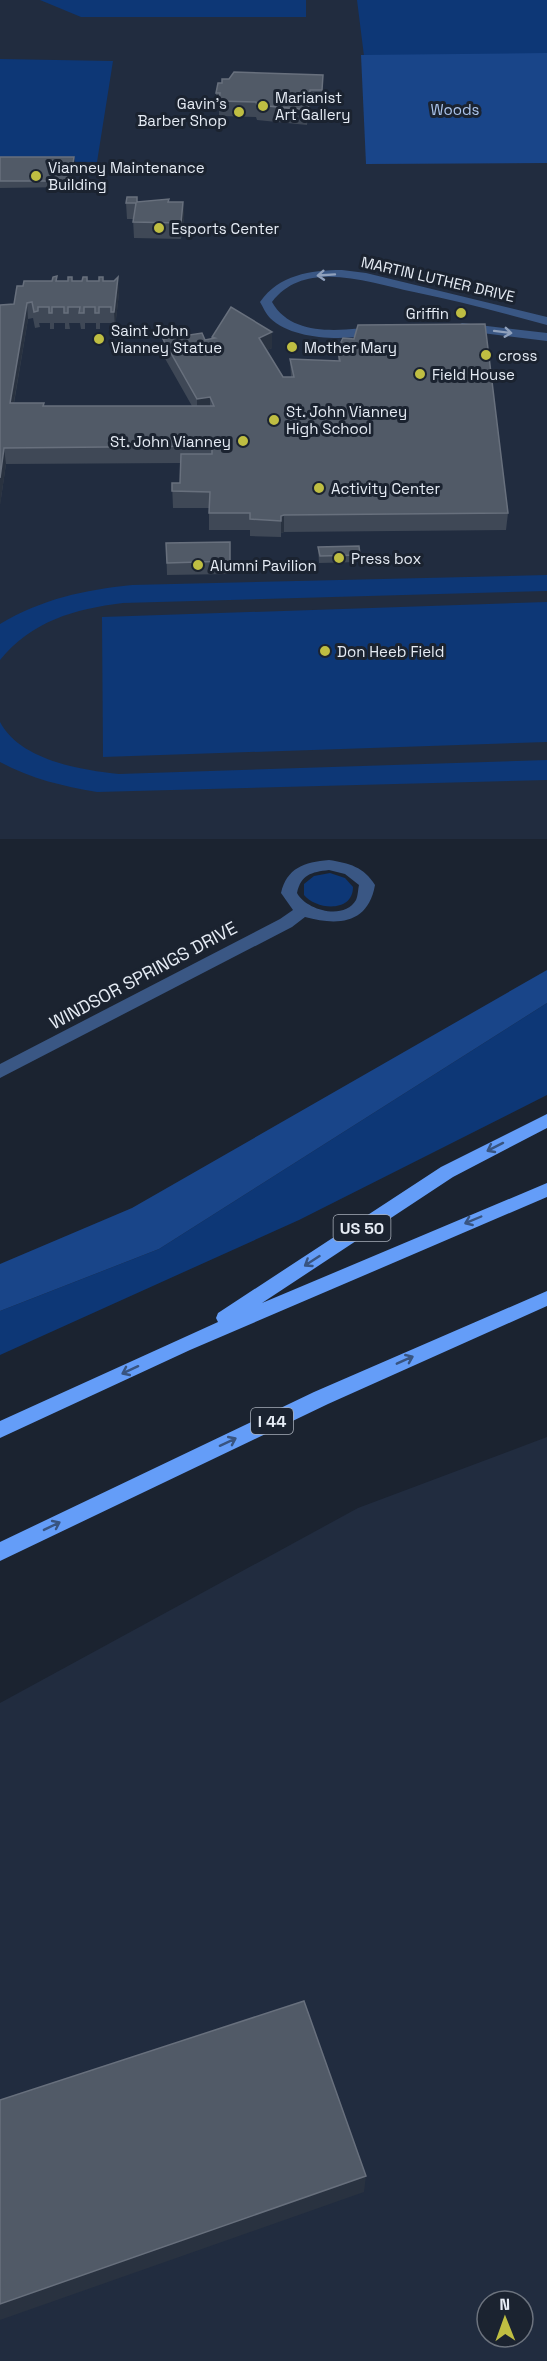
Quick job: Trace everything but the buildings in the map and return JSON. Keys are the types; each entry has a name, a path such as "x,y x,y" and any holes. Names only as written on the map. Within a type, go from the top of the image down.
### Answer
{"highway":[{"name":"US 50","path":"183,1345 447,1172 547,1120"},
{"path":"0,1430 183,1345 547,1190"},
{"name":"I 44","path":"0,1552 321,1398 547,1298"}],"street":[{"name":"MARTIN LUTHER DRIVE","path":"396,329 312,332 286,324 269,312 266,302 271,292 302,278 327,274 353,274 475,300 547,321"},
{"path":"446,327 547,337"},
{"path":"316,866 342,866 354,871 367,885 365,902 348,914 323,916 303,910 293,902 289,894 290,885 304,870 316,866"},
{"name":"WINDSOR SPRINGS DRIVE","path":"0,1072 286,923 303,910"}],"shaded area":[{"name":"St. John Vianney High School","path":"0,0 547,0 547,839 0,839"},
{"path":"40,0 306,0 306,17 81,17"},
{"path":"357,0 547,0 547,54 364,56"},
{"path":"0,59 113,61 97,162 0,161"},
{"path":"547,575 547,591 123,603 71,613 55,619 26,635 0,660 0,624 48,602 97,590 132,585"},
{"name":"Don Heeb Field","path":"547,602 547,742 103,757 102,617"},
{"path":"0,722 9,735 22,746 52,761 87,770 119,774 547,760 547,780 97,792 47,781 0,762"},
{"path":"330,873 345,878 353,887 347,901 341,905 325,906 317,904 304,895 304,884 314,876"},
{"path":"547,1003 547,1095 299,1220 0,1355 0,1311 159,1249"},
{"path":"547,1437 547,2361 0,2361 0,1703 358,1508"}],"green space":[{"name":"Woods","path":"547,53 547,163 366,164 361,55"},
{"path":"547,970 547,1003 159,1249 0,1311 0,1264 132,1208"}],"place":[{"name":"Marianist Art Gallery","path":"263,106"},
{"name":"Gavin's Barber Shop","path":"239,112"},
{"name":"Vianney Maintenance Building","path":"36,176"},
{"name":"Esports Center","path":"159,228"},
{"name":"Griffin","path":"461,313"},
{"name":"Saint John Vianney Statue","path":"99,339"},
{"name":"Mother Mary","path":"292,347"},
{"name":"cross","path":"486,355"},
{"name":"Field House","path":"420,374"},
{"name":"St. John Vianney High School","path":"274,420"},
{"name":"St. John Vianney","path":"243,441"},
{"name":"Activity Center","path":"319,488"},
{"name":"Press box","path":"339,558"},
{"name":"Alumni Pavilion","path":"198,565"},
{"name":"Don Heeb Field","path":"325,651"}]}
